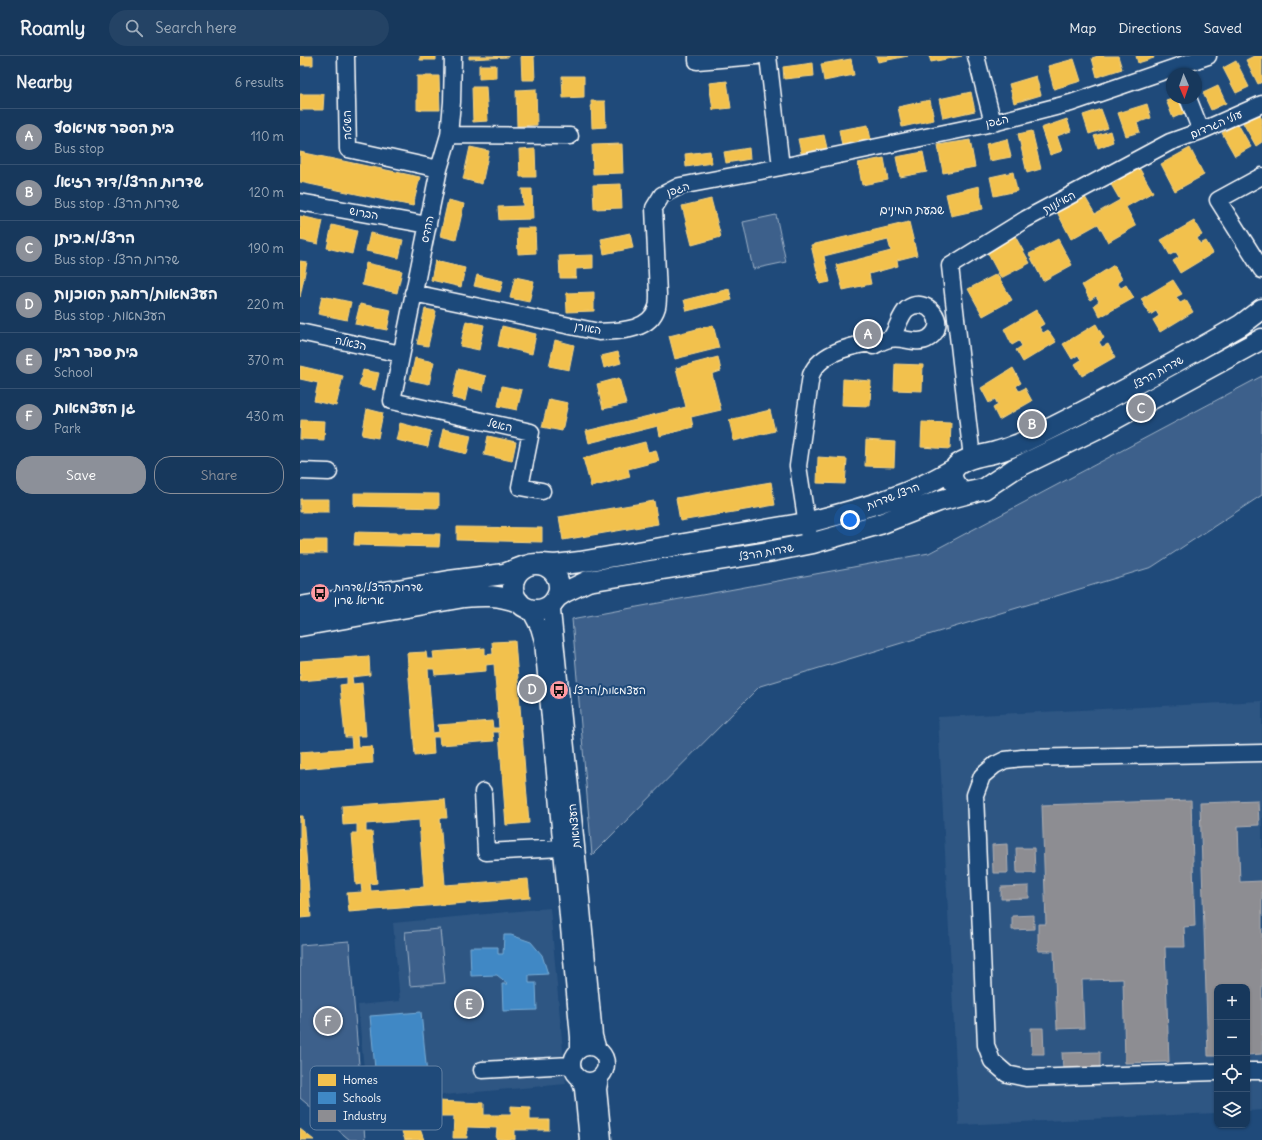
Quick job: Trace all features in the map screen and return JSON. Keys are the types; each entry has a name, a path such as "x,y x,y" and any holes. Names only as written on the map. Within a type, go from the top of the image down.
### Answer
{"main road":[{"name":"שדרות הרצל","path":"978,456 1008,448 1117,394 1241,325 1262,309"},
{"name":"שדרות הרצל","path":"995,481 1014,469 1108,423 1252,343 1262,339"},
{"path":"978,456 991,458 998,468 999,474 995,481 984,489 965,493 959,489 954,482 952,476 954,469 959,464 978,456"},
{"name":"הרצל שדרות","path":"806,523 843,514 902,494 932,481 954,469"},
{"name":"שדרות הרצל","path":"555,599 565,592 588,581 810,544 855,532 902,516 939,501 973,492"},
{"name":"שדרות הרצל","path":"300,607 450,581 504,574 534,565 555,565 580,562 806,523"},
{"path":"300,626 475,596 503,597 524,605 542,609 555,599 559,584 554,572 548,567 534,565 520,571 516,576 513,583 513,590 515,597 524,605"}],"street":[{"name":"השיטה","path":"346,56 348,149 439,168"},
{"name":"ההדס","path":"392,401 439,168 449,134 452,102 453,56"},
{"path":"697,58 756,56"},
{"path":"768,56 781,167"},
{"path":"976,56 993,123"},
{"name":"הגפן","path":"1182,68 1208,56"},
{"name":"הגפן","path":"654,208 662,194 680,186 781,167 993,123 1071,103 1166,74"},
{"path":"1190,104 1201,131"},
{"name":"עולי הגרדום","path":"1170,142 1201,131 1262,104"},
{"path":"449,134 570,136"},
{"name":"האילנות","path":"978,456 950,266 1026,219 1170,142"},
{"path":"1262,176 1218,200 1262,270"},
{"name":"הברוש","path":"300,202 428,225"},
{"name":"האורן","path":"413,293 599,332 619,332 639,327 650,318 657,308 658,294 654,208"},
{"name":"הצאלה","path":"300,332 401,354"},
{"path":"810,544 798,466 808,392 813,371 827,362 887,340"},
{"name":"האשל","path":"392,401 531,432 520,487 542,491"},
{"path":"300,472 329,472"},
{"name":"העצמאות","path":"555,599 552,611 593,1028 598,1050"},
{"name":"העצמאות","path":"524,605 539,627 543,640 579,1050"},
{"path":"1214,1072 1026,1078 1007,1074 992,1061 986,1045 975,795 982,776 995,765 1005,760 1022,758 1262,753"},
{"path":"483,792 486,852 562,848"},
{"path":"580,1080 591,1082 600,1078 604,1073 606,1062 605,1056 598,1050 590,1047 584,1047 575,1054 571,1066 572,1071 580,1080 584,1089 588,1140"},
{"path":"482,1070 571,1066"},
{"path":"1250,1071 1262,1071"},
{"path":"600,1078 598,1089 602,1140"}],"shaded area":[{"path":"776,215 786,262 753,269 743,222"},
{"path":"1262,376 1262,495 1152,567 760,686 592,855 572,619 929,553"},
{"path":"1262,701 1262,1110 1250,1111 1250,984 1214,984 1214,1113 959,1125 938,717"},
{"path":"550,908 566,1084 442,1095 442,1066 364,1066 358,1005 400,1001 393,923"},
{"path":"440,929 445,983 410,986 405,932"},
{"path":"349,941 359,1066 310,1066 310,1106 300,1098 300,945"},
{"path":"338,1130 364,1130 365,1140 350,1140"}],"building: Homes":[{"path":"300,56 313,56 313,65 300,65"},
{"path":"420,56 436,56 436,60 420,60"},
{"path":"469,56 508,56 508,57 469,59"},
{"path":"521,56 534,56 535,80 522,80"},
{"path":"876,56 908,56 878,62"},
{"path":"929,56 962,56 931,62"},
{"path":"1098,56 1118,56 1122,69 1097,77 1092,58"},
{"path":"1136,56 1153,56 1154,58 1138,63"},
{"path":"1254,56 1262,56 1262,82 1258,84 1246,60"},
{"path":"851,59 854,75 824,81 821,64"},
{"path":"1074,59 1081,81 1054,89 1048,66"},
{"path":"1236,61 1249,87 1236,93 1223,68"},
{"path":"813,63 814,76 784,79 783,67"},
{"path":"479,65 496,65 496,78 479,79"},
{"path":"417,76 439,76 440,110 417,110"},
{"path":"562,76 584,76 584,97 563,98"},
{"path":"1036,76 1041,95 1014,103 1009,84"},
{"path":"727,81 731,108 713,110 709,83"},
{"path":"1218,86 1226,103 1211,110 1203,93"},
{"path":"472,87 486,87 488,121 473,122"},
{"path":"536,89 537,125 517,126 516,90"},
{"path":"971,92 975,111 943,118 939,99"},
{"path":"300,94 324,94 323,110 300,110"},
{"path":"930,100 934,120 902,127 898,107"},
{"path":"591,101 605,101 606,127 592,128"},
{"path":"1147,104 1151,118 1137,123 1140,132 1126,136 1118,113"},
{"path":"1168,104 1184,104 1187,112 1173,118"},
{"path":"1101,109 1108,128 1089,134 1083,115"},
{"path":"1259,114 1262,119 1262,142 1256,146 1243,123"},
{"path":"1067,119 1071,131 1057,136 1062,151 1050,155 1041,128"},
{"path":"1238,124 1251,147 1235,156 1222,133"},
{"path":"868,125 871,140 842,146 839,130"},
{"path":"1032,131 1041,169 1027,173 1018,134"},
{"path":"1110,131 1113,142 1098,148 1094,136"},
{"path":"824,135 827,148 801,153 798,139"},
{"path":"1007,139 1011,157 989,161 986,144"},
{"path":"970,140 975,167 943,173 938,145"},
{"path":"622,144 623,173 593,174 592,145"},
{"path":"470,147 489,151 482,184 463,179"},
{"path":"749,148 750,159 726,163 724,152"},
{"path":"1190,148 1204,175 1175,191 1161,164"},
{"path":"535,149 536,177 520,177 519,150"},
{"path":"710,151 712,163 686,167 685,154"},
{"path":"300,152 420,177 413,206 300,182"},
{"path":"923,152 927,172 900,177 896,157"},
{"path":"884,158 888,180 862,185 858,163"},
{"path":"1138,166 1153,192 1126,207 1136,226 1108,242 1098,224 1071,239 1057,212 1085,197 1095,214 1120,200 1109,181"},
{"path":"1013,172 1017,191 994,196 990,177"},
{"path":"621,184 622,208 594,209 593,185"},
{"path":"979,186 983,209 951,216 946,194"},
{"path":"522,189 532,189 533,219 499,220 498,207 523,206"},
{"path":"711,199 721,237 692,245 682,206"},
{"path":"448,200 464,204 456,240 440,236"},
{"path":"300,216 323,221 318,244 300,240"},
{"path":"1194,221 1202,235 1197,238 1200,244 1206,241 1213,253 1180,273 1173,261 1179,257 1176,252 1170,255 1161,240"},
{"path":"909,222 917,255 897,260 898,266 869,274 871,284 843,290 836,265 891,251 888,240 824,256 830,282 820,284 811,245"},
{"path":"332,225 357,231 352,254 327,248"},
{"path":"517,228 535,228 536,253 518,254"},
{"path":"370,233 403,240 399,258 366,251"},
{"path":"630,233 633,248 604,254 601,239"},
{"path":"1015,236 1030,263 1001,278 987,252"},
{"path":"1058,239 1072,265 1043,281 1029,254"},
{"path":"593,255 593,268 576,269 576,278 560,278 559,256"},
{"path":"300,261 307,262 300,297"},
{"path":"435,261 465,268 461,287 431,280"},
{"path":"366,263 402,271 397,293 362,285"},
{"path":"1114,265 1122,279 1117,283 1121,288 1126,285 1134,298 1100,317 1094,305 1099,301 1096,296 1090,300 1082,285"},
{"path":"997,274 1012,300 983,316 968,289"},
{"path":"477,275 503,281 500,292 474,286"},
{"path":"515,277 534,281 529,302 510,298"},
{"path":"1173,280 1182,294 1176,297 1180,303 1186,300 1193,312 1160,332 1153,320 1159,316 1156,311 1150,315 1141,299"},
{"path":"729,289 732,300 687,311 684,300"},
{"path":"594,292 594,311 567,312 566,293"},
{"path":"322,296 351,302 347,320 318,314"},
{"path":"360,304 391,310 387,330 355,324"},
{"path":"425,309 436,311 428,346 417,344"},
{"path":"1036,310 1044,324 1039,327 1043,333 1048,330 1056,342 1023,362 1016,350 1022,346 1019,341 1012,345 1004,329"},
{"path":"466,321 484,325 479,350 460,346"},
{"path":"1096,324 1104,338 1099,342 1102,347 1108,344 1115,357 1082,376 1075,364 1081,360 1078,355 1072,359 1063,344"},
{"path":"713,325 719,348 675,359 669,336"},
{"path":"502,326 536,334 532,354 498,346"},
{"path":"555,340 574,345 569,370 549,366"},
{"path":"618,352 621,363 604,368 601,356"},
{"path":"718,357 721,371 712,374 721,410 691,417 693,427 660,436 658,426 589,443 586,431 686,407 676,368"},
{"path":"415,358 434,362 429,384 410,380"},
{"path":"895,364 923,365 922,391 894,390"},
{"path":"300,366 343,376 336,406 314,401 318,383 300,379"},
{"path":"1013,368 1021,383 1016,386 1019,391 1025,388 1032,401 999,420 993,408 998,405 995,399 989,403 981,388"},
{"path":"458,369 486,376 483,391 468,387 465,401 452,398"},
{"path":"363,370 379,373 375,390 359,386"},
{"path":"619,378 626,404 603,409 597,384"},
{"path":"843,379 871,381 870,406 842,405"},
{"path":"502,386 522,390 517,410 498,406"},
{"path":"549,399 568,403 562,431 542,427"},
{"path":"367,409 383,413 378,438 362,435"},
{"path":"770,410 775,431 734,441 729,420"},
{"path":"301,420 325,421 324,440 300,439"},
{"path":"922,422 951,423 950,449 921,447"},
{"path":"400,423 431,431 428,447 396,440"},
{"path":"443,429 471,435 467,454 439,447"},
{"path":"488,436 516,442 512,461 484,455"},
{"path":"866,440 895,442 894,467 865,466"},
{"path":"645,442 648,452 656,450 659,461 628,469 630,477 591,487 583,458"},
{"path":"818,457 847,459 845,484 817,483"},
{"path":"771,482 775,505 680,521 676,498"},
{"path":"354,493 439,494 439,508 354,506"},
{"path":"300,499 329,499 329,512 300,512"},
{"path":"654,501 658,524 563,540 559,517"},
{"path":"457,527 542,528 542,542 457,540"},
{"path":"355,532 440,534 439,547 354,545"},
{"path":"300,540 327,540 327,553 300,553"},
{"path":"515,641 529,823 506,825 499,732 493,732 494,741 440,745 439,737 433,737 434,754 415,756 407,653 426,652 427,659 434,659 433,652 485,648 485,655 493,654 492,642","holes":["494,664 499,728 493,728 492,721 438,725 439,732 433,733 428,669 434,669 435,675 486,671 486,665"]},
{"path":"369,656 370,675 352,677 353,684 362,683 366,736 357,736 358,747 372,746 373,763 300,769 300,752 352,748 351,737 345,737 340,685 347,684 347,677 300,681 300,661"},
{"path":"445,799 447,818 440,818 445,885 528,879 530,898 349,912 347,893 362,892 361,884 356,885 352,833 357,833 357,824 343,825 342,806","holes":["419,820 424,887 371,891 370,884 377,883 372,832 366,832 366,824"]},
{"path":"300,816 303,816 311,917 300,918"},
{"path":"442,1101 484,1103 484,1115 511,1115 511,1106 530,1107 530,1120 549,1120 549,1130 515,1130 515,1140 496,1139 497,1128 467,1127 467,1138 453,1138 454,1116 442,1116"},
{"path":"300,1129 314,1140 300,1140"},
{"path":"401,1130 420,1130 424,1140 405,1140"}],"building: Schools":[{"path":"504,935 511,935 531,942 542,955 548,974 529,975 529,983 536,983 537,1010 503,1011 502,984 508,984 497,975 471,976 470,947 498,947 498,954 503,954"},
{"path":"421,1012 426,1066 375,1066 370,1016"}],"building: Industry":[{"path":"1191,800 1195,926 1184,927 1185,947 1165,947 1169,1062 1125,1063 1123,979 1082,980 1084,1028 1057,1029 1054,951 1038,951 1038,924 1046,924 1042,805"},
{"path":"1258,801 1259,825 1238,826 1240,882 1262,881 1262,1054 1250,1055 1250,984 1214,984 1214,1056 1208,1056 1200,803"},
{"path":"1007,844 1008,873 993,873 992,845"},
{"path":"1016,848 1034,848 1035,873 1017,873"},
{"path":"1029,886 1029,898 1001,899 1001,887"},
{"path":"1034,915 1034,929 1012,930 1012,916"},
{"path":"1031,1028 1043,1028 1044,1054 1032,1054"},
{"path":"1100,1052 1100,1068 1063,1069 1062,1053"}],"place":[{"name":"בית הספר עמיאסף","path":"868,334"},
{"name":"הרצל/מ.כיתן","path":"1141,408"},
{"name":"שדרות הרצל/דוד רזיאל","path":"1032,424"},
{"name":"שדרות הרצל/שדרות אריאל שרון","path":"320,593"},
{"name":"העצמאות/רחבת הסוכנות","path":"532,689"},
{"name":"העצמאות/הרצל","path":"559,690"},
{"name":"בית ספר רבין","path":"469,1004"},
{"name":"גן העצמאות","path":"328,1021"}],"district":[{"name":"שבעת המינים","path":"912,209"}]}
